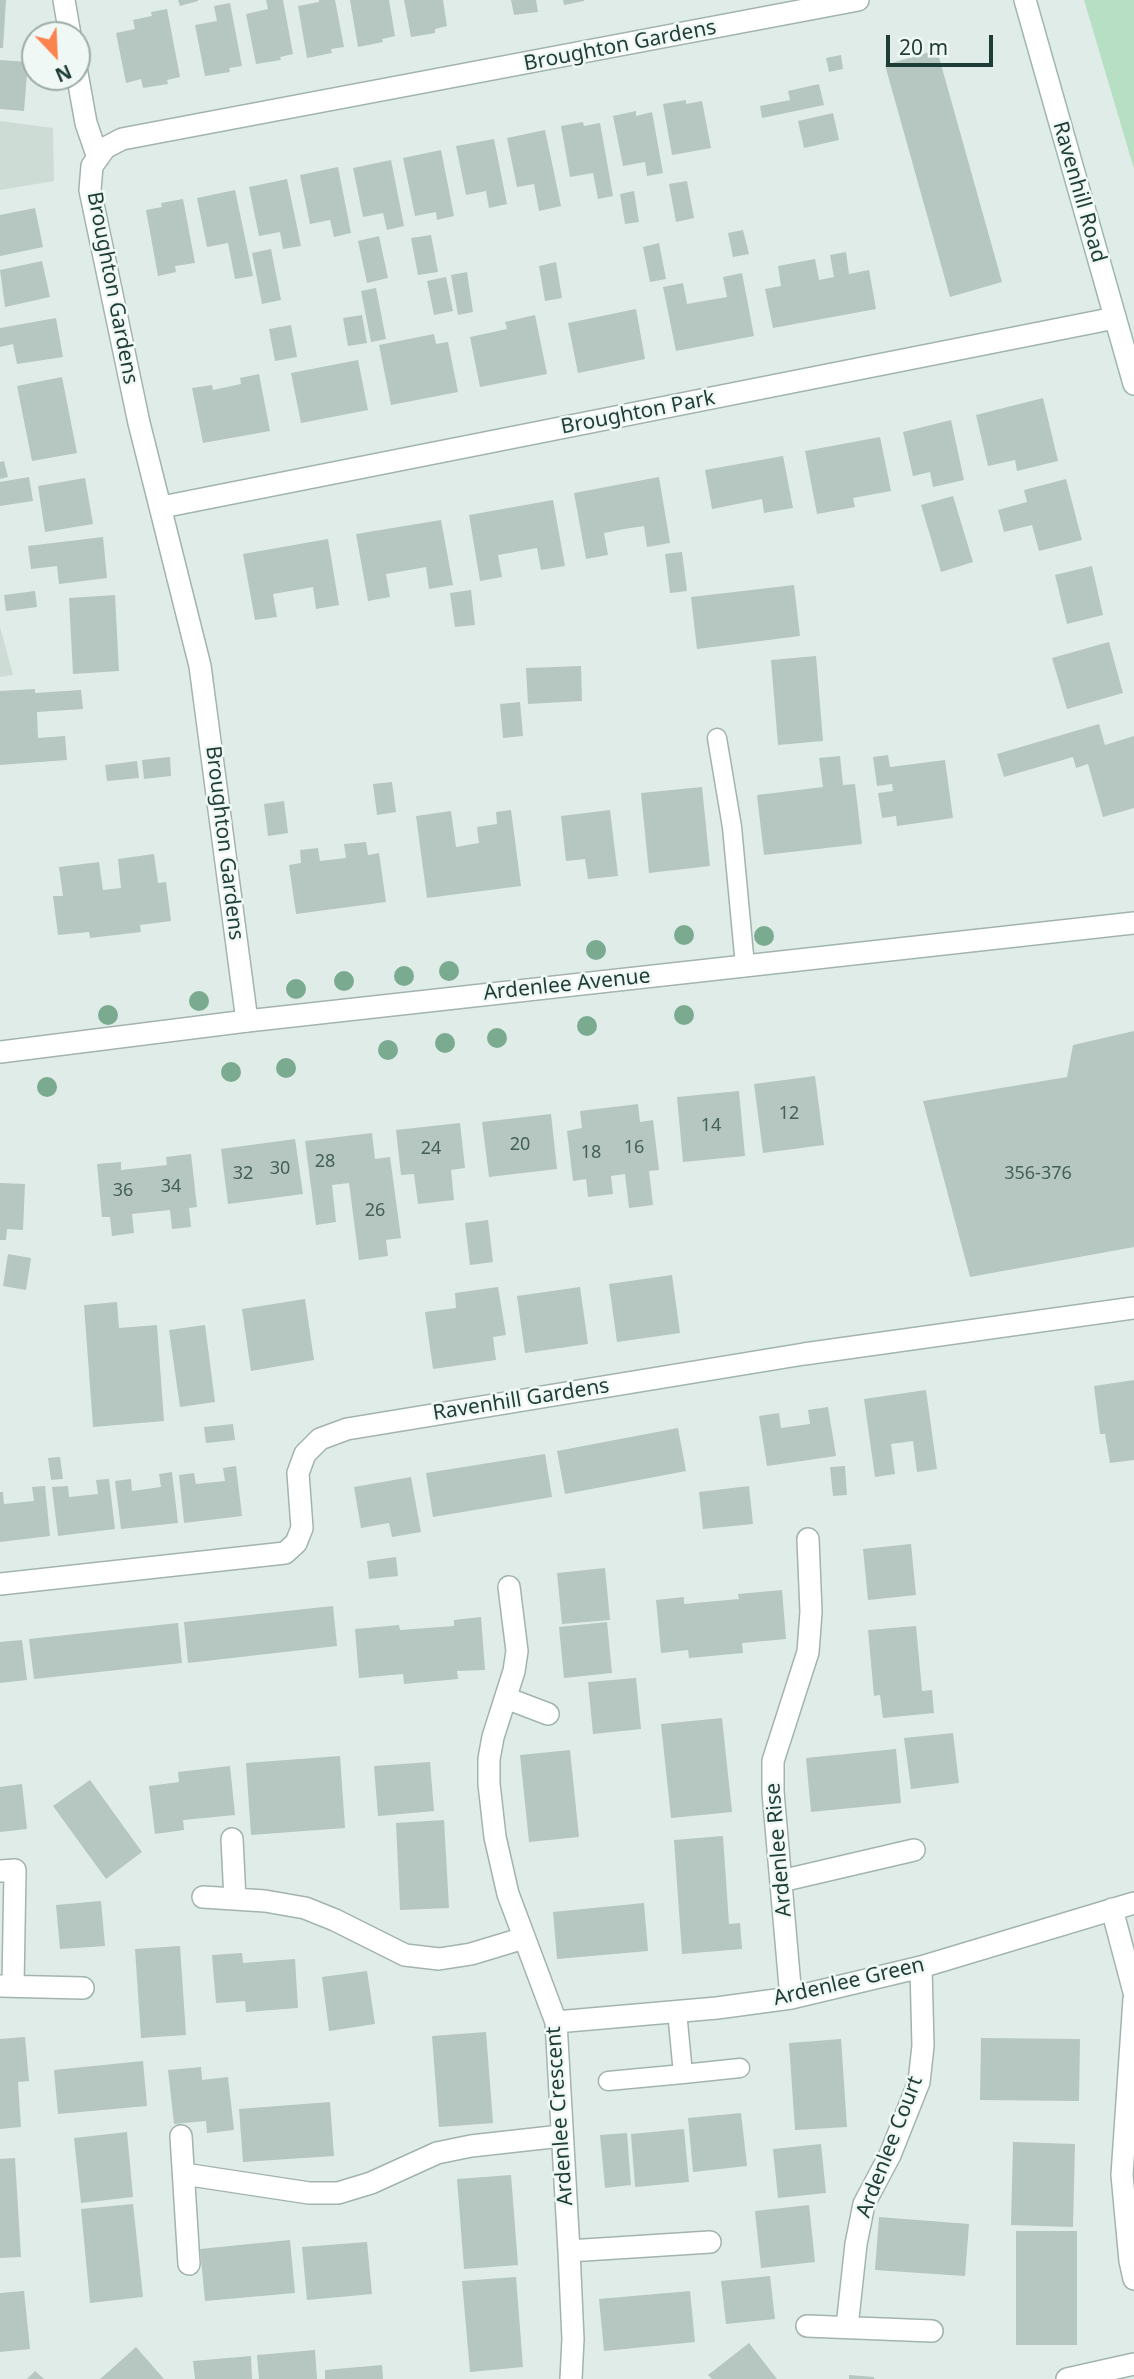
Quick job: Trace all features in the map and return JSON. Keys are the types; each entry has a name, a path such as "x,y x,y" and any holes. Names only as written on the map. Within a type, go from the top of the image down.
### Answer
{"street":[{"path":"64,0 68,21"},
{"name":"Ravenhill Road","path":"1025,0 1134,384"},
{"name":"Broughton Gardens","path":"247,1021 200,666 139,423 90,190 92,166 105,148 122,139 845,1"},
{"path":"80,91 86,123 98,158"},
{"name":"Broughton Park","path":"162,507 1115,318"},
{"name":"Ardenlee Avenue","path":"0,1052 247,1021 1134,923"},
{"name":"Ravenhill Gardens","path":"0,1584 285,1553 296,1543 302,1528 298,1474 305,1454 320,1439 347,1429 804,1354 1134,1308"},
{"name":"Ardenlee Rise","path":"791,1998 773,1793 773,1761 808,1652 811,1612 808,1539"},
{"name":"Ardenlee Crescent","path":"509,1587 517,1651 489,1759 489,1784 495,1837 508,1894 556,2022 573,2339 571,2379"},
{"path":"506,1698 548,1714"},
{"path":"232,1839 235,1899"},
{"path":"781,1881 914,1850"},
{"path":"0,1871 15,1870 6,1986 83,1988"},
{"path":"203,1897 265,1901 305,1908 405,1955 428,1958 471,1954 524,1938"},
{"name":"Ardenlee Green","path":"556,2022 791,1998 921,1967 1134,1903"},
{"path":"1112,1909 1134,1992"},
{"name":"Ardenlee Court","path":"847,2327 856,2244 864,2204 890,2155 919,2082 923,2046 921,1967"},
{"path":"1134,1999 1122,2175 1134,2279"},
{"path":"181,2136 190,2264"},
{"path":"184,2174 309,2193 338,2193 371,2183 437,2154 471,2146 561,2136"},
{"path":"569,2252 710,2242"},
{"path":"807,2326 932,2331"},
{"path":"1067,2379 1134,2364"}],"lane":[{"path":"717,738 732,827 745,966"},
{"path":"677,2011 683,2074"},
{"path":"608,2081 740,2068"}],"shaded area":[{"path":"0,121 53,128 54,181 0,190"},
{"path":"0,627 13,675 0,677"}],"green space":[{"path":"1084,0 1134,0 1134,169"}],"building":[{"path":"0,0 6,0 3,48 0,48"},
{"path":"178,0 198,0 198,1 180,6"},
{"path":"266,0 283,0 293,54 280,57 281,60 256,64 246,14 268,9"},
{"path":"319,0 335,0 344,47 331,49 332,53 307,58 298,6"},
{"path":"350,0 389,0 395,36 382,39 383,42 358,47"},
{"path":"404,0 443,0 447,26 435,29 435,33 411,37"},
{"path":"511,0 536,0 538,12 514,15"},
{"path":"563,0 584,0 584,1 564,5"},
{"path":"230,3 242,66 229,68 230,72 205,76 195,25 217,21 214,6"},
{"path":"167,9 180,77 167,80 168,84 143,88 141,79 126,83 116,33 135,29 133,20"},
{"path":"937,50 1002,282 950,297 885,65"},
{"path":"841,55 843,69 829,72 826,58"},
{"path":"0,60 21,62 21,91 26,91 24,111 0,109"},
{"path":"819,84 824,105 762,118 760,106 790,100 788,91"},
{"path":"686,100 686,104 702,101 711,148 672,155 663,104"},
{"path":"636,111 636,116 652,112 663,173 647,176 645,162 623,166 613,116"},
{"path":"833,113 839,140 804,148 798,121"},
{"path":"583,122 584,126 600,123 613,196 598,199 593,173 570,177 561,126"},
{"path":"545,130 561,206 539,211 534,184 517,187 507,138"},
{"path":"494,139 507,204 489,208 486,191 466,195 456,146"},
{"path":"441,150 454,216 437,220 436,212 415,216 403,158"},
{"path":"391,160 404,226 387,230 383,213 363,217 353,168"},
{"path":"338,167 351,233 334,237 330,220 310,224 300,175"},
{"path":"287,179 301,246 283,249 280,232 259,236 249,187"},
{"path":"687,181 694,218 676,222 669,184"},
{"path":"235,190 253,276 235,279 228,243 207,247 197,198"},
{"path":"634,191 639,222 625,224 620,194"},
{"path":"183,199 195,263 175,266 176,272 158,276 146,210 162,207 161,203"},
{"path":"35,208 43,247 0,256 0,215"},
{"path":"743,230 749,254 733,257 728,233"},
{"path":"431,235 438,272 418,275 411,238"},
{"path":"379,236 388,278 367,283 358,241"},
{"path":"659,243 666,279 650,282 643,247"},
{"path":"271,249 281,300 262,304 252,253"},
{"path":"846,252 849,274 869,270 876,309 773,328 765,289 781,286 778,266 815,259 819,280 834,277 830,255"},
{"path":"42,261 50,297 5,307 0,270"},
{"path":"556,262 562,298 545,301 539,266"},
{"path":"467,272 473,312 458,315 451,275"},
{"path":"742,273 754,336 676,351 663,287 683,283 687,304 727,297 723,277"},
{"path":"446,277 453,311 434,315 427,281"},
{"path":"376,288 386,339 371,342 361,291"},
{"path":"636,309 645,359 578,373 568,323"},
{"path":"362,315 367,343 348,346 343,318"},
{"path":"535,315 547,374 480,387 470,337 507,329 505,322"},
{"path":"56,318 63,357 17,364 13,344 0,347 0,328"},
{"path":"291,325 297,357 275,361 269,329"},
{"path":"434,334 436,344 448,342 458,392 391,405 379,345"},
{"path":"358,360 368,410 301,423 291,373"},
{"path":"259,374 270,431 203,443 192,388 212,385 213,390 241,384 240,378"},
{"path":"62,377 77,453 32,461 17,386"},
{"path":"1043,398 1058,461 1017,471 1015,460 988,466 976,415"},
{"path":"951,420 964,480 933,487 930,472 913,476 903,432"},
{"path":"880,437 891,491 853,498 855,507 817,514 805,451"},
{"path":"783,456 793,508 764,513 762,499 712,509 705,470"},
{"path":"4,461 8,477 0,479 0,462"},
{"path":"29,477 33,501 0,506 0,482"},
{"path":"659,477 670,543 647,547 644,526 624,529 604,533 608,555 586,559 574,493"},
{"path":"85,478 93,524 45,532 38,486"},
{"path":"1066,479 1082,540 1039,551 1032,525 1004,532 998,510 1027,502 1024,490"},
{"path":"953,496 973,562 941,572 921,505"},
{"path":"553,500 565,566 541,570 537,548 498,555 502,577 480,581 469,515"},
{"path":"441,520 453,585 429,589 426,567 386,574 390,597 368,601 356,534"},
{"path":"103,537 107,578 59,584 57,566 31,569 28,546"},
{"path":"328,539 339,605 316,609 313,587 273,594 277,617 255,620 243,554"},
{"path":"682,552 687,591 670,593 665,554"},
{"path":"1092,566 1103,615 1067,624 1055,575"},
{"path":"794,585 800,636 697,649 691,597"},
{"path":"471,590 475,625 455,627 450,593"},
{"path":"35,591 37,607 6,611 4,595"},
{"path":"115,595 119,671 73,674 69,598"},
{"path":"1109,642 1123,693 1067,709 1052,658"},
{"path":"816,656 823,741 778,745 771,660"},
{"path":"581,666 582,701 528,704 526,668"},
{"path":"35,689 35,693 81,690 83,709 37,712 38,738 65,736 67,760 0,765 0,691"},
{"path":"520,702 523,736 503,738 500,704"},
{"path":"1099,724 1105,745 1134,736 1134,808 1103,817 1088,764 1076,768 1073,757 1004,777 997,754"},
{"path":"888,755 890,767 945,760 953,818 897,826 896,816 882,818 878,793 893,791 892,784 877,786 873,757"},
{"path":"840,756 843,785 855,784 862,844 764,855 757,795 823,787 819,758"},
{"path":"170,757 171,776 144,779 142,760"},
{"path":"137,761 139,778 107,781 105,765"},
{"path":"392,782 396,812 377,815 373,784"},
{"path":"702,787 710,866 649,873 641,793"},
{"path":"284,801 288,833 268,836 264,804"},
{"path":"511,810 521,886 427,898 416,816 451,811 456,847 479,843 477,827 497,824 496,812"},
{"path":"610,810 618,876 588,879 585,859 566,861 561,816"},
{"path":"366,842 368,855 379,853 386,902 296,914 289,865 301,863 300,850 318,848 320,861 346,858 344,844"},
{"path":"154,854 158,883 166,882 171,921 140,925 141,932 90,938 89,932 58,935 53,896 63,896 59,867 99,862 103,890 121,888 118,859"},
{"path":"1134,1031 1134,1247 970,1277 923,1101 1067,1077 1073,1045"},
{"path":"815,1076 824,1145 763,1153 754,1084"},
{"path":"739,1091 745,1156 683,1162 677,1097"},
{"path":"638,1104 640,1122 653,1120 659,1170 649,1171 653,1205 629,1208 625,1174 611,1176 613,1194 588,1197 586,1179 573,1181 567,1131 582,1128 580,1111"},
{"path":"551,1114 557,1169 489,1177 482,1122"},
{"path":"460,1123 465,1168 451,1170 454,1200 418,1204 414,1174 401,1175 396,1130"},
{"path":"372,1133 375,1159 390,1157 401,1238 386,1240 388,1256 359,1260 349,1183 332,1185 336,1222 316,1225 305,1141"},
{"path":"295,1139 303,1194 228,1204 221,1149"},
{"path":"191,1154 197,1207 189,1208 191,1227 172,1229 170,1210 132,1214 134,1233 112,1236 110,1217 102,1217 97,1164 121,1162 121,1170 167,1165 166,1157"},
{"path":"0,1183 25,1184 23,1230 7,1229 6,1240 0,1240"},
{"path":"488,1220 493,1262 470,1265 465,1223"},
{"path":"8,1254 31,1258 26,1290 3,1286"},
{"path":"672,1275 680,1333 617,1342 609,1284"},
{"path":"498,1287 506,1335 493,1337 496,1360 433,1369 425,1312 456,1308 455,1293"},
{"path":"580,1287 588,1344 525,1353 517,1296"},
{"path":"305,1299 314,1360 251,1371 242,1309"},
{"path":"117,1302 119,1328 157,1325 164,1421 93,1427 84,1305"},
{"path":"205,1325 215,1402 180,1407 169,1330"},
{"path":"1134,1380 1134,1460 1110,1463 1105,1434 1100,1434 1094,1386"},
{"path":"926,1390 937,1469 917,1472 913,1441 891,1444 895,1474 875,1477 864,1399"},
{"path":"828,1407 836,1456 767,1466 759,1416 779,1413 781,1428 810,1424 808,1410"},
{"path":"233,1424 235,1440 206,1443 204,1427"},
{"path":"678,1428 686,1471 565,1494 557,1451"},
{"path":"545,1454 552,1497 433,1517 426,1473"},
{"path":"60,1457 63,1479 51,1480 48,1458"},
{"path":"236,1466 242,1516 184,1523 179,1475 194,1473 196,1484 225,1481 223,1468"},
{"path":"845,1466 847,1495 833,1496 830,1467"},
{"path":"172,1472 178,1523 121,1529 115,1481 131,1479 132,1491 161,1487 159,1474"},
{"path":"411,1477 421,1532 392,1537 389,1523 361,1528 354,1487"},
{"path":"109,1479 115,1529 58,1536 52,1487 68,1486 69,1497 98,1494 96,1480"},
{"path":"45,1486 50,1536 0,1542 0,1492 3,1492 4,1504 34,1501 32,1487"},
{"path":"749,1486 753,1524 703,1529 699,1492"},
{"path":"911,1544 916,1595 868,1600 863,1549"},
{"path":"396,1557 398,1576 369,1579 367,1561"},
{"path":"605,1568 610,1620 562,1624 557,1573"},
{"path":"782,1590 786,1639 742,1643 743,1653 689,1658 688,1650 661,1653 656,1600 684,1597 684,1604 739,1599 738,1594"},
{"path":"333,1606 337,1646 188,1663 184,1622"},
{"path":"481,1617 485,1670 457,1671 458,1679 404,1684 403,1674 359,1678 355,1629 399,1625 400,1630 454,1626 454,1620"},
{"path":"607,1622 612,1673 564,1678 559,1627"},
{"path":"178,1623 182,1663 34,1679 29,1639"},
{"path":"916,1626 922,1691 932,1690 934,1713 883,1718 880,1695 874,1696 868,1630"},
{"path":"22,1640 27,1680 0,1683 0,1642"},
{"path":"636,1678 641,1729 593,1734 588,1682"},
{"path":"722,1718 732,1812 671,1818 661,1724"},
{"path":"953,1733 959,1783 911,1789 904,1738"},
{"path":"896,1749 901,1803 811,1812 806,1758"},
{"path":"570,1750 579,1837 529,1842 520,1755"},
{"path":"340,1756 345,1828 251,1835 246,1763"},
{"path":"430,1762 434,1811 378,1816 374,1766"},
{"path":"230,1766 235,1815 183,1820 184,1830 155,1834 149,1786 179,1782 178,1772"},
{"path":"90,1780 142,1852 106,1879 53,1806"},
{"path":"22,1784 27,1829 0,1832 0,1787"},
{"path":"444,1820 449,1908 400,1910 396,1823"},
{"path":"723,1836 729,1924 740,1923 742,1949 682,1954 674,1840"},
{"path":"101,1901 105,1946 60,1949 56,1905"},
{"path":"644,1903 648,1951 557,1959 553,1912"},
{"path":"180,1946 186,2035 141,2038 135,1949"},
{"path":"242,1953 243,1963 295,1959 298,2008 246,2012 245,2001 216,2003 212,1955"},
{"path":"367,1971 375,2024 329,2031 322,1977"},
{"path":"486,2032 493,2123 439,2127 432,2036"},
{"path":"25,2037 29,2081 18,2082 21,2127 0,2129 0,2039"},
{"path":"981,2038 1080,2039 1079,2101 980,2100"},
{"path":"841,2039 847,2127 795,2130 789,2043"},
{"path":"143,2061 147,2106 58,2114 54,2070"},
{"path":"201,2067 202,2080 228,2077 234,2130 207,2133 206,2121 174,2124 168,2070"},
{"path":"330,2102 334,2156 243,2162 239,2109"},
{"path":"741,2113 747,2166 693,2172 688,2118"},
{"path":"684,2129 689,2182 635,2187 631,2134"},
{"path":"127,2132 133,2197 81,2203 74,2138"},
{"path":"627,2133 631,2185 605,2188 600,2135"},
{"path":"1013,2142 1075,2144 1073,2227 1011,2225"},
{"path":"821,2144 826,2193 778,2198 773,2149"},
{"path":"15,2158 21,2257 0,2258 0,2159"},
{"path":"511,2175 518,2265 464,2269 457,2179"},
{"path":"133,2204 143,2297 90,2303 81,2209"},
{"path":"809,2205 815,2262 761,2268 755,2211"},
{"path":"879,2217 969,2224 965,2276 875,2270"},
{"path":"1016,2231 1077,2231 1077,2345 1016,2345"},
{"path":"290,2240 295,2293 205,2301 200,2249"},
{"path":"367,2242 372,2294 307,2300 302,2247"},
{"path":"770,2276 775,2319 726,2324 721,2281"},
{"path":"516,2277 523,2367 470,2372 462,2281"},
{"path":"24,2291 30,2349 0,2352 0,2293"},
{"path":"690,2291 695,2342 604,2351 599,2299"},
{"path":"749,2343 777,2379 712,2379 708,2375"},
{"path":"136,2347 164,2379 100,2379 116,2365"},
{"path":"315,2350 317,2379 259,2379 257,2355"},
{"path":"251,2356 252,2379 195,2379 193,2361"},
{"path":"382,2365 383,2379 325,2379 325,2370"},
{"path":"35,2371 44,2379 27,2379"},
{"path":"849,2375 874,2377 874,2379 849,2379"}]}
